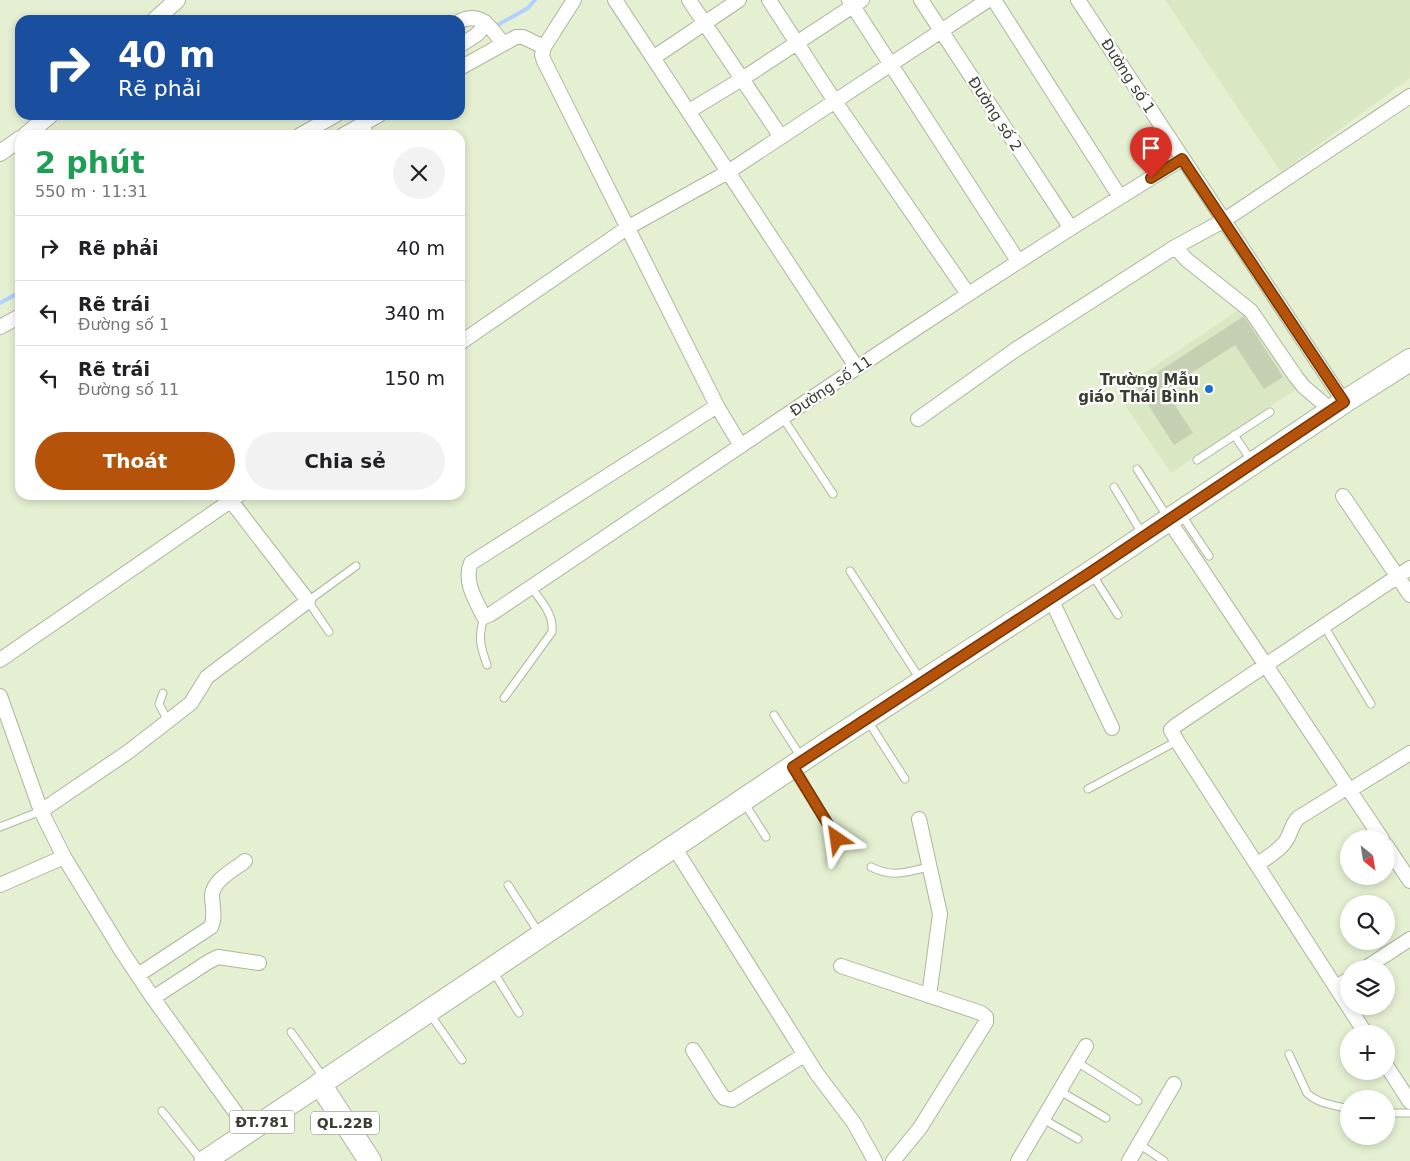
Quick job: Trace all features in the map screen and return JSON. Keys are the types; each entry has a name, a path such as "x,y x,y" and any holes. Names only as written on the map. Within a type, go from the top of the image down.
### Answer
{"highway":[{"path":"322,1082 798,763 1091,572 1143,535 1410,360"},
{"name":"QL.22B","path":"322,1082 370,1161"}],"main road":[{"name":"ĐT.781","path":"204,1161 322,1082"}],"street":[{"path":"160,15 176,0"},
{"path":"574,0 544,47 542,55 550,75 717,406 741,446"},
{"path":"614,0 857,368"},
{"path":"689,0 781,137"},
{"path":"653,58 739,0"},
{"path":"769,0 796,44 968,294"},
{"name":"Đường số 2","path":"921,0 1070,227"},
{"path":"465,340 627,228 728,172 834,100 988,0"},
{"path":"994,0 1120,197"},
{"name":"Đường số 1","path":"1078,0 1223,221 1338,406"},
{"path":"689,111 796,44 855,2 890,64 1018,262"},
{"path":"465,18 476,19 494,32"},
{"path":"465,42 479,34 483,29 520,36 544,47"},
{"path":"465,63 494,32"},
{"path":"918,419 1015,350 1175,247 1223,221 1410,96"},
{"path":"32,130 44,120"},
{"path":"309,130 327,120"},
{"path":"0,153 15,142"},
{"name":"Đường số 11","path":"484,617 1070,227 1182,159"},
{"path":"1175,247 1187,260 1251,311 1304,387 1338,406"},
{"path":"0,327 15,319"},
{"path":"484,617 468,579 471,563 717,406"},
{"path":"1342,496 1410,595"},
{"path":"0,660 232,500"},
{"path":"41,811 128,752 191,703 207,677 308,601 236,500"},
{"path":"1174,515 1266,665 1376,830"},
{"path":"1360,1025 1171,730 1174,726 1410,568"},
{"path":"1050,597 1112,728"},
{"path":"0,696 41,811 64,857 153,998 249,1131"},
{"path":"1257,865 1283,845 1294,822 1298,818 1410,753"},
{"path":"919,819 940,914 929,996"},
{"path":"674,847 804,1055 854,1123 875,1161"},
{"path":"0,885 64,857"},
{"path":"1395,858 1410,881"},
{"path":"138,975 211,927 214,920 212,892 219,881 245,861"},
{"path":"1377,960 1410,938"},
{"path":"153,998 218,957 259,963"},
{"path":"841,966 981,1013 986,1017 986,1022 920,1128 893,1161"},
{"path":"1336,987 1340,984"},
{"path":"1018,1161 1086,1046"},
{"path":"693,1050 720,1093 724,1098 732,1100 804,1055"},
{"path":"1395,1079 1410,1102"},
{"path":"1129,1161 1174,1084"}],"lane":[{"path":"1197,460 1270,412"},
{"path":"783,418 833,494"},
{"path":"1234,435 1252,463"},
{"path":"1137,470 1209,556"},
{"path":"1114,487 1143,535"},
{"path":"329,632 308,601 356,566"},
{"path":"850,571 921,682"},
{"path":"1091,572 1118,615"},
{"path":"504,698 552,632 553,623 547,610 531,587"},
{"path":"484,617 480,634 481,648 487,665"},
{"path":"1324,626 1371,704"},
{"path":"163,693 159,704 168,721"},
{"path":"774,715 837,839"},
{"path":"866,718 905,780"},
{"path":"1088,789 1177,741"},
{"path":"743,800 766,838"},
{"path":"0,827 41,811"},
{"path":"871,867 881,872 895,874 929,866"},
{"path":"508,885 541,936"},
{"path":"492,969 519,1013"},
{"path":"428,1012 462,1060"},
{"path":"291,1032 322,1082"},
{"path":"1289,1054 1307,1093 1320,1102 1340,1107"},
{"path":"1077,1062 1138,1101"},
{"path":"1060,1090 1106,1118"},
{"path":"162,1111 204,1161"},
{"path":"1395,1113 1410,1113"},
{"path":"1043,1119 1078,1139"},
{"path":"1139,1144 1164,1161"}],"shaded area":[{"path":"1165,0 1410,0 1410,78 1281,172"},
{"name":"Trường Mẫu giáo Thái Bình","path":"1246,305 1301,386 1171,473 1116,392"}],"building":[{"path":"1244,316 1283,377 1264,389 1235,345 1165,390 1193,433 1174,445 1136,386"}],"waterway":[{"path":"494,27 528,8 535,0"},
{"path":"0,303 15,295"}],"place":[{"name":"Trường Mẫu giáo Thái Bình","path":"1209,389"}],"route":[{"path":"837,839 793,767 1050,597 1091,572 1143,535 1344,402 1182,159 1151,178"}]}
